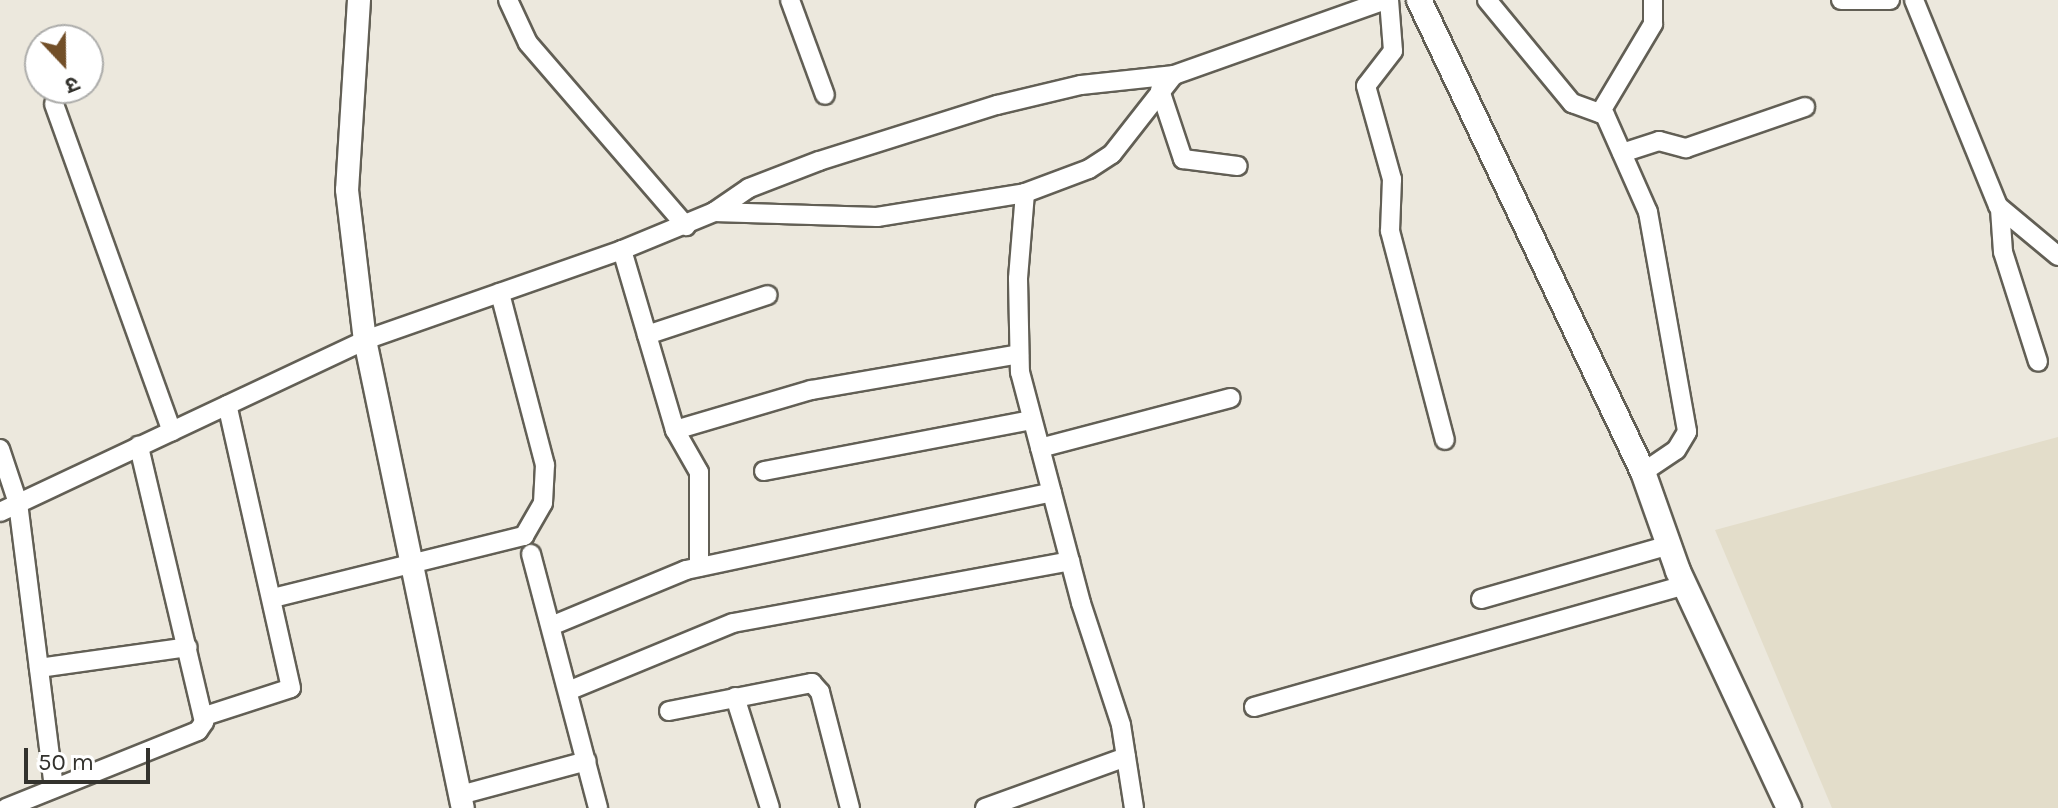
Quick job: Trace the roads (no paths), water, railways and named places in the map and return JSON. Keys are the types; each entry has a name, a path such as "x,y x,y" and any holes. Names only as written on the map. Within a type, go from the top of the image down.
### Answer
{"main road":[{"path":"1419,0 1643,472 1685,585 1789,808"}],"street":[{"path":"359,0 347,190 365,340 462,802 587,761"},
{"path":"508,0 528,43 686,226"},
{"path":"790,0 825,95"},
{"path":"0,512 365,340 686,226 714,212 749,188 819,161 997,105 1081,85 1174,75 1387,0 1393,51 1366,86 1392,179 1390,231 1445,440"},
{"path":"1487,0 1572,103 1600,113 1622,153 1650,220 1687,432 1676,450 1643,472"},
{"path":"1600,113 1653,24 1653,0"},
{"path":"1841,0 1890,0"},
{"path":"1914,0 2000,209 2003,252 2038,362"},
{"path":"714,212 877,217 1025,193 1089,169 1112,154 1174,75"},
{"path":"1160,90 1183,159 1238,166"},
{"path":"54,104 172,431"},
{"path":"1622,153 1659,141 1686,148 1805,107"},
{"path":"1025,193 1019,354 1032,420 1126,757 1134,808"},
{"path":"2000,209 2058,256"},
{"path":"622,250 675,430 699,472 699,567"},
{"path":"273,598 413,568 524,536 543,503 545,465 500,293"},
{"path":"647,335 768,295"},
{"path":"675,430 811,390 1019,354"},
{"path":"1040,448 1231,398"},
{"path":"205,716 291,688 227,405"},
{"path":"764,471 1032,420"},
{"path":"6,808 198,731 205,716 139,446"},
{"path":"0,449 18,503 54,788"},
{"path":"551,626 699,567 1052,492"},
{"path":"1481,599 1669,545"},
{"path":"531,554 598,808"},
{"path":"568,691 733,623 1070,561"},
{"path":"1254,707 1685,585"},
{"path":"39,668 188,647"},
{"path":"669,711 806,683 816,687 850,808"},
{"path":"735,697 770,808"},
{"path":"985,808 1126,757"}]}
